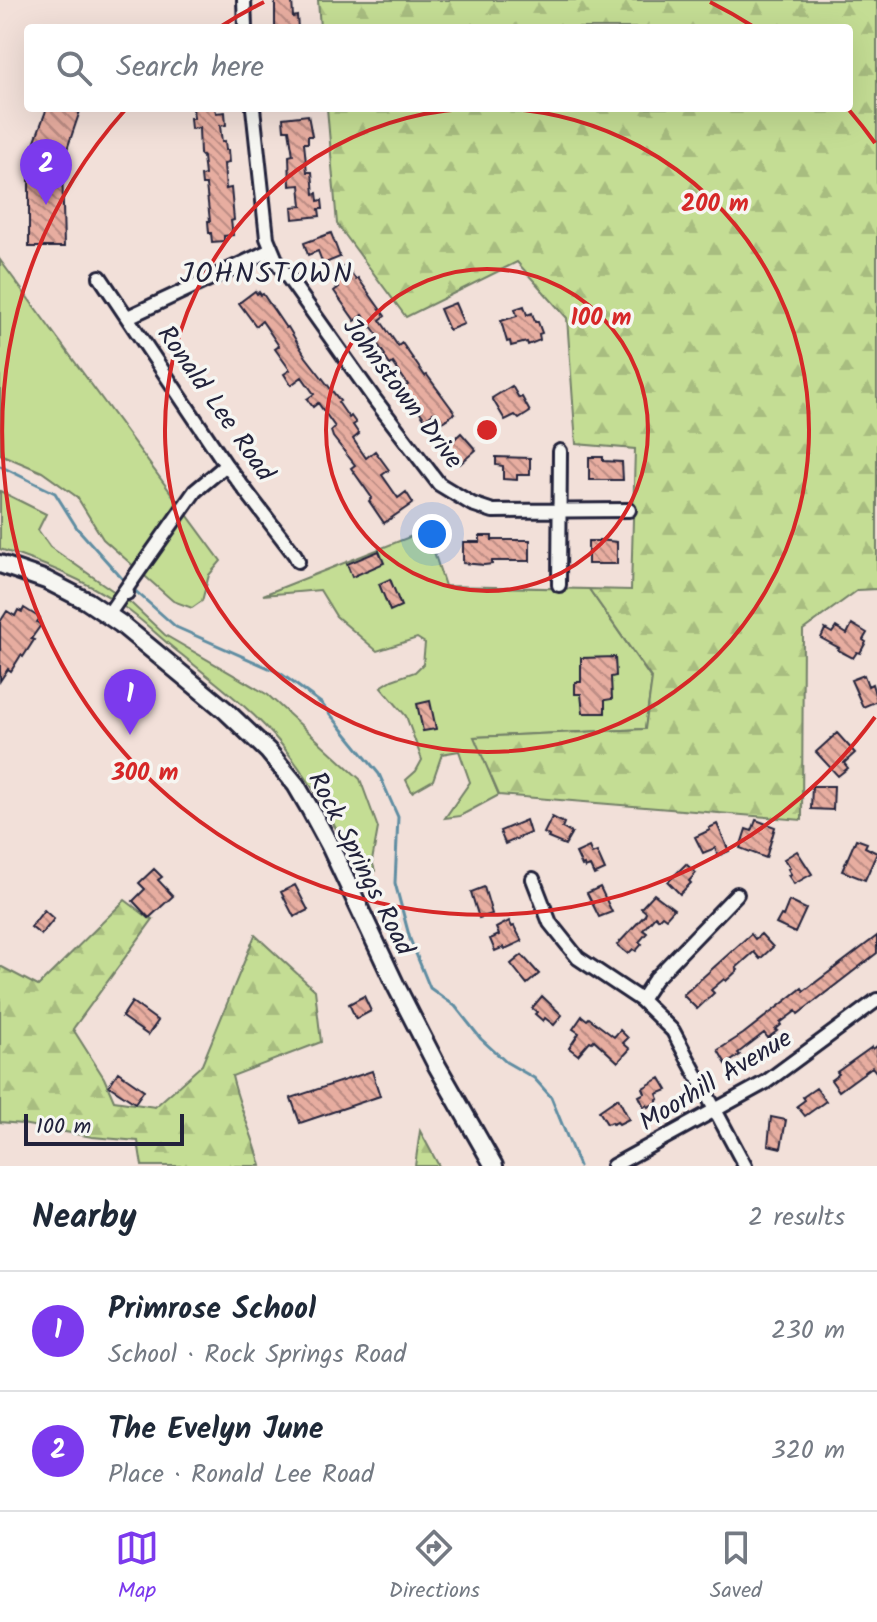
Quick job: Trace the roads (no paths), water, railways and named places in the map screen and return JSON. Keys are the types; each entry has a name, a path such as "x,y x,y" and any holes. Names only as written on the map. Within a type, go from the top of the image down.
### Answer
{"street":[{"path":"244,0 245,24"},
{"name":"Johnstown Drive","path":"253,112 265,226 271,250 375,400 439,485 472,504 493,511 629,510"},
{"path":"128,317 271,250"},
{"name":"Ronald Lee Road","path":"100,277 226,465 297,558 282,562"},
{"path":"559,585 560,451"},
{"path":"108,615 195,491 226,465"},
{"name":"Rock Springs Road","path":"0,564 46,580 87,601 121,624 236,719 296,785 330,846 425,1043 494,1166"},
{"path":"533,879 550,923 578,958 641,1000 673,1031 745,1166"},
{"path":"641,1000 664,970 737,894"},
{"name":"Moorhill Avenue","path":"613,1166 766,1082 877,1000"}],"waterway":[{"path":"0,466 55,493 77,528 126,583"},
{"path":"132,588 176,627 280,673 321,703 379,774 398,817 395,883 410,939 430,988 455,1006 481,1039 506,1062 534,1078 551,1097 579,1166"}],"place":[{"name":"The Evelyn June","path":"46,205"},
{"name":"Primrose School","path":"130,735"}],"district":[{"name":"JOHNSTOWN","path":"267,274"}]}
